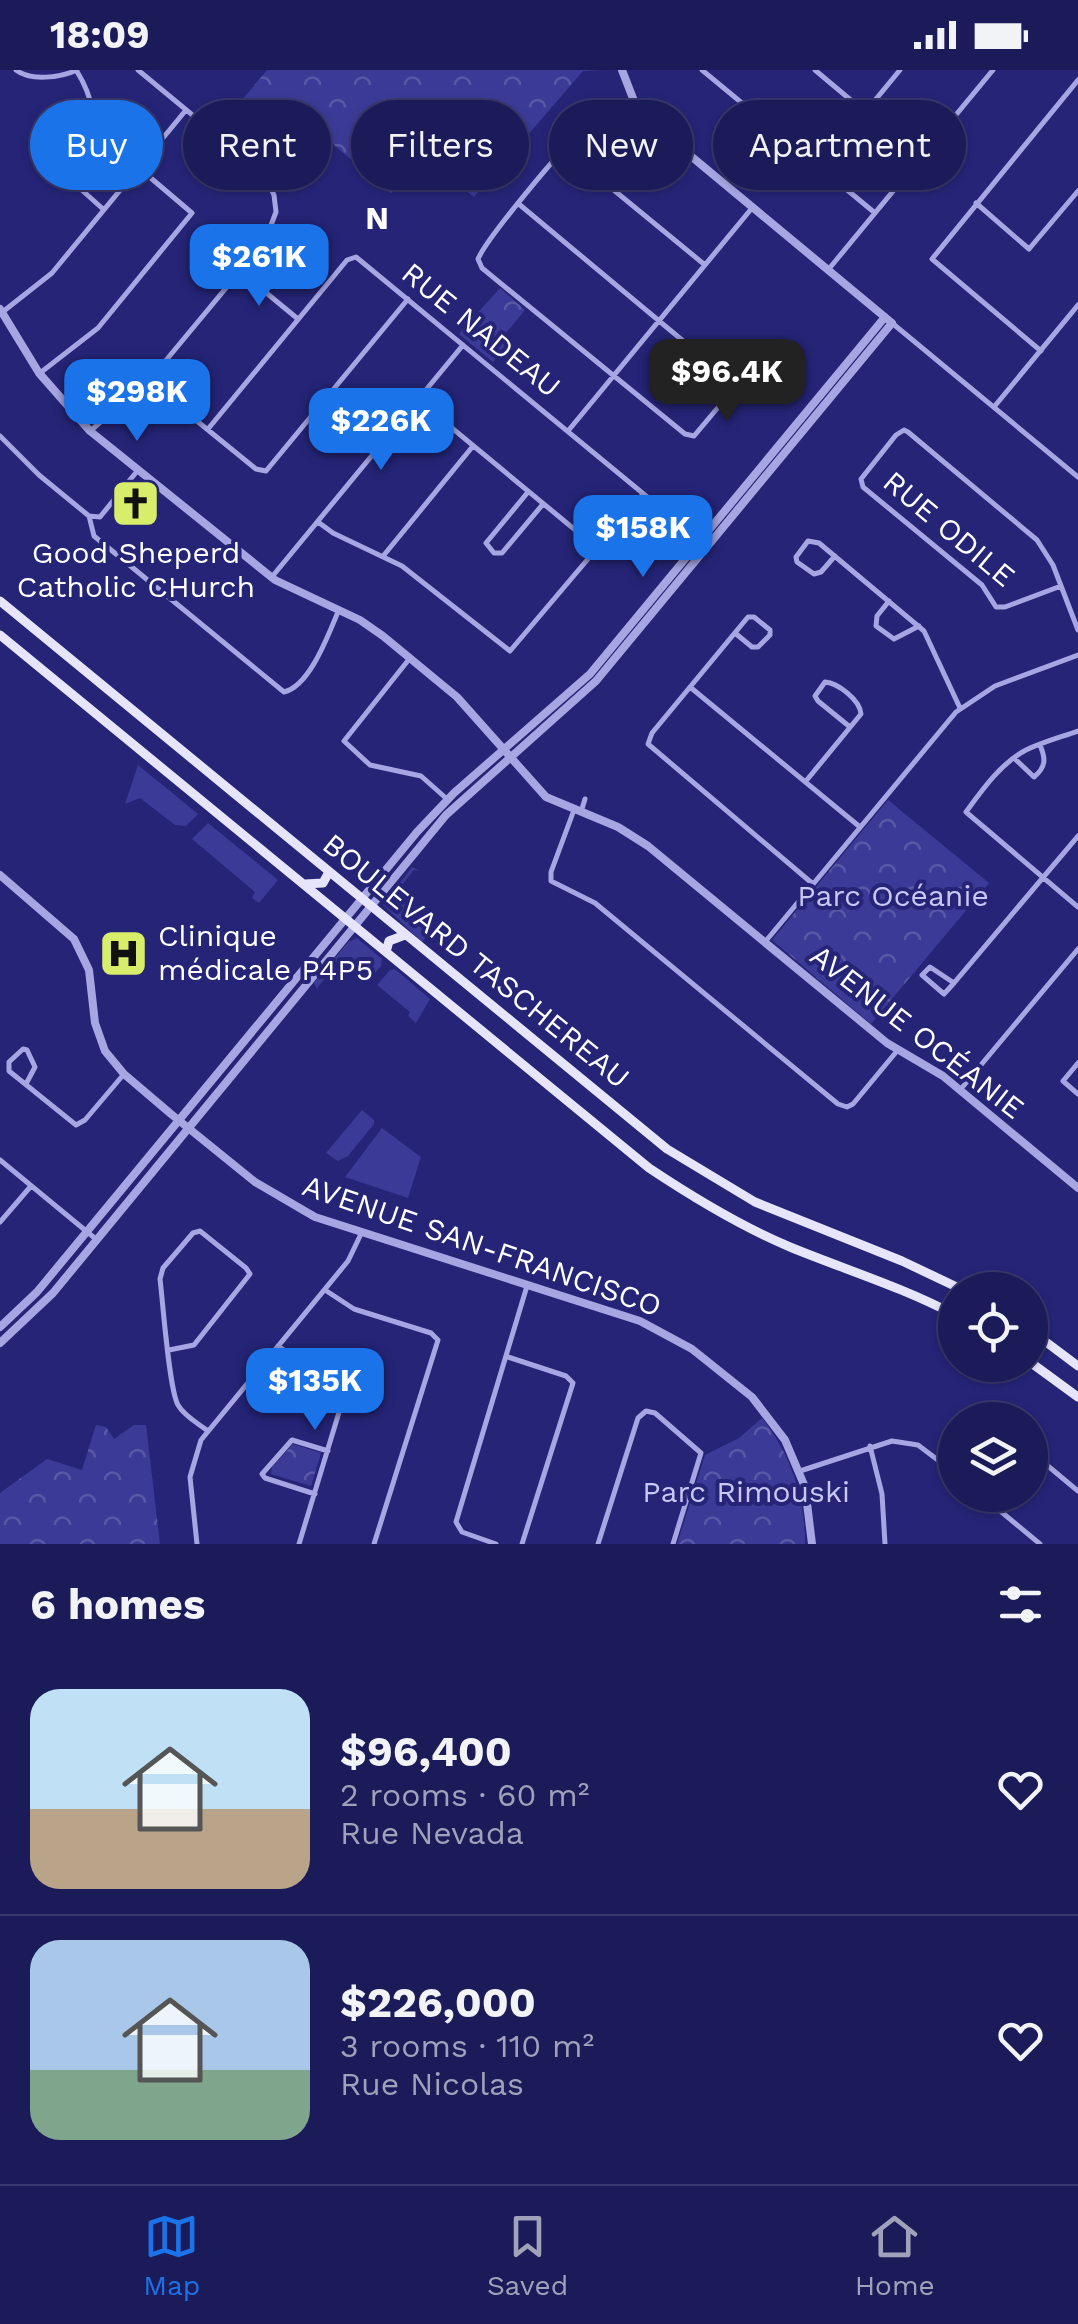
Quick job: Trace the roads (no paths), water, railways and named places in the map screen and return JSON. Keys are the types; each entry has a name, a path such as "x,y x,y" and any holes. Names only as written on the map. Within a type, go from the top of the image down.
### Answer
{"main road":[{"name":"BOULEVARD TASCHEREAU","path":"0,601 649,1136 692,1166 773,1210 938,1278"},
{"name":"BOULEVARD TASCHEREAU","path":"0,635 612,1140 679,1189 773,1240 938,1307"},
{"path":"302,884 324,883 329,872"},
{"path":"386,952 389,941 405,935"},
{"path":"1048,1344 1078,1366"},
{"path":"1048,1375 1078,1397"}],"street":[{"path":"16,70 30,76 66,75 76,70 91,102 94,142 89,160 74,183 104,210"},
{"path":"138,70 183,108"},
{"path":"622,70 633,100"},
{"path":"702,70 738,100"},
{"path":"815,70 851,100"},
{"path":"876,100 900,70"},
{"path":"828,270 993,70"},
{"path":"1041,351 932,259 1078,80"},
{"path":"163,138 183,114"},
{"path":"693,159 1078,477"},
{"path":"520,205 732,383 731,392 694,436 685,434 479,264 483,250 549,170"},
{"path":"38,373 98,328 188,220 192,213 163,188"},
{"path":"1,312 52,273 121,190"},
{"path":"90,431 148,382 241,272 272,228 276,212 272,190"},
{"path":"614,190 705,265"},
{"path":"848,190 875,213"},
{"path":"976,204 1029,249 1078,190"},
{"path":"568,431 752,208"},
{"name":"RUE NADEAU","path":"208,428 352,256 704,544"},
{"path":"241,272 298,319"},
{"path":"148,382 256,469 266,472 408,299"},
{"path":"994,408 1078,305"},
{"name":"AVENUE OCÉANIE","path":"1,312 38,373 90,431 271,578 371,627 462,703 541,793 642,841 897,1051 936,1071 1078,1188"},
{"path":"0,1343 42,1306 452,808 590,674 704,544 888,320"},
{"path":"271,578 464,345"},
{"path":"418,400 598,548"},
{"name":"RUE ODILE","path":"1062,586 996,607 982,585 863,487 860,478 899,432 908,432 1036,540 1048,554 1062,586 1078,630"},
{"path":"0,436 89,516 100,517 139,469"},
{"path":"384,555 473,446"},
{"path":"528,492 486,543 494,553 502,553 543,504"},
{"path":"318,522 332,533 384,555 432,587 510,651 643,494"},
{"path":"89,516 94,536 284,692 293,689 315,662 339,610"},
{"path":"835,556 821,572 814,574 796,557 808,541 814,540 835,556 889,600 919,626 960,708"},
{"path":"889,600 877,616 876,626 894,639 919,626"},
{"path":"735,633 758,647 770,636 770,630 748,616 648,738 650,749 813,884"},
{"path":"764,942 960,708 995,686 1078,655"},
{"path":"410,658 344,741 370,765 421,776 447,800"},
{"path":"806,781 862,714 862,708 834,684 825,682 816,696 818,700 850,726"},
{"path":"690,687 860,827"},
{"path":"1078,731 1014,758 987,783 966,812 1078,907"},
{"path":"1014,758 1034,777 1044,766 1040,745"},
{"path":"0,1327 37,1292 401,850 447,800 506,754"},
{"path":"586,799 577,811 551,872 551,881 595,903 838,1104 854,1104 897,1051"},
{"path":"954,983 930,966 922,975 944,994 954,983 1078,836"},
{"path":"401,850 411,857"},
{"name":"AVENUE SAN-FRANCISCO","path":"0,875 78,944 90,970 98,1035 108,1056 179,1120 280,1198 320,1219 640,1322 692,1349 764,1410 790,1448 810,1510 812,1544"},
{"path":"960,1090 1078,949"},
{"path":"296,979 306,987"},
{"path":"26,1084 34,1067 27,1050 22,1049 8,1068 26,1084 76,1126 86,1120 124,1074"},
{"path":"232,1057 242,1065"},
{"path":"1078,1063 1063,1081 1078,1094"},
{"path":"0,1160 97,1240"},
{"path":"0,1222 31,1186"},
{"path":"169,1350 194,1345 250,1274 200,1231 191,1236 161,1275 169,1350 178,1405 208,1431"},
{"path":"197,1544 190,1478 196,1450 352,1256 361,1234"},
{"path":"496,1544 462,1532 456,1525 527,1286"},
{"path":"324,1290 349,1307 431,1333 438,1340 374,1544"},
{"path":"278,1346 312,1369 346,1384 299,1544"},
{"path":"508,1358 566,1376 573,1383 522,1544"},
{"path":"598,1544 638,1418 646,1410 701,1453 674,1544"},
{"path":"315,1494 262,1474 292,1440 328,1451"},
{"path":"800,1472 892,1441 912,1443 938,1459"},
{"path":"870,1446 882,1494 886,1544"},
{"path":"1048,1466 1078,1491"},
{"path":"1001,1512 1040,1544"}],"place":[{"name":"Good Sheperd Catholic CHurch","path":"136,504"},
{"name":"Clinique médicale P4P5","path":"123,953"}],"district":[{"name":"N","path":"377,218"}],"park label":[{"name":"Parc Océanie","path":"893,896"},
{"name":"Parc Rimouski","path":"746,1492"}]}
